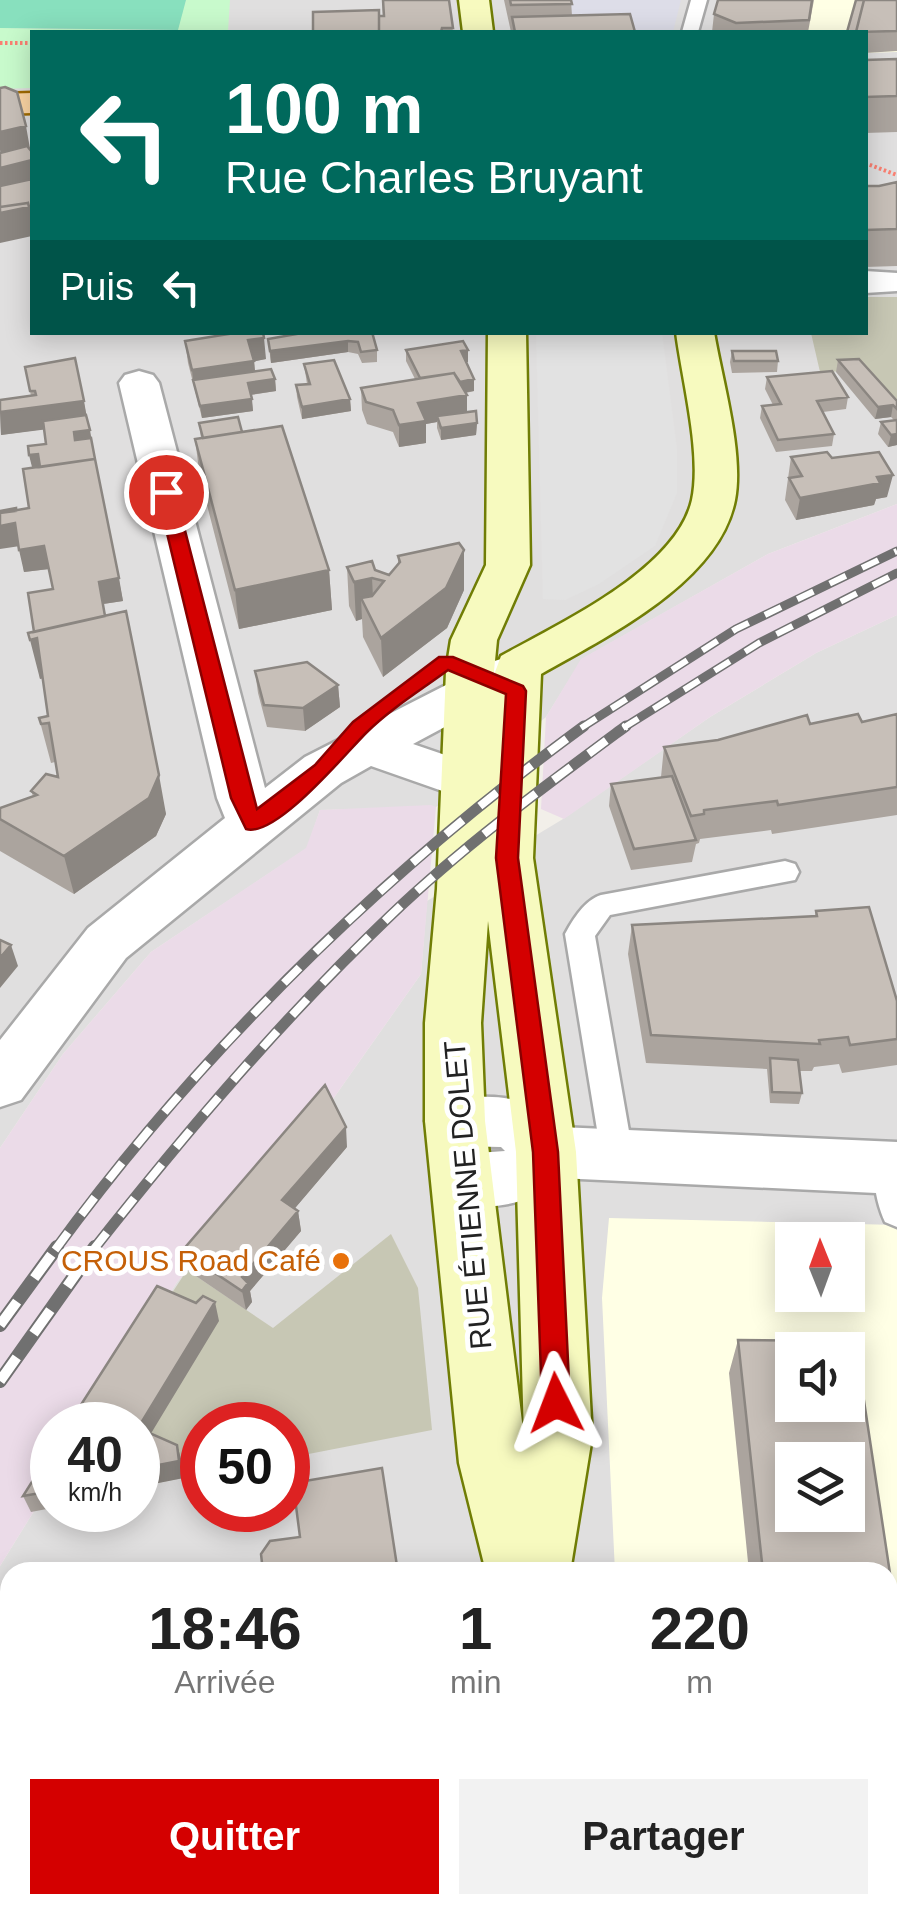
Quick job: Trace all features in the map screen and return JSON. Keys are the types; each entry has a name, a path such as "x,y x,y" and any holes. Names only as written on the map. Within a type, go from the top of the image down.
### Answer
{"main road":[{"path":"474,0 478,30"},
{"path":"0,104 30,103"},
{"path":"507,335 508,564 517,603 528,613 583,630"},
{"path":"484,672 583,630 655,582 700,539 714,498 714,458 695,335"},
{"path":"508,564 484,672 546,1152 558,1437 537,1562"},
{"name":"RUE ÉTIENNE DOLET","path":"484,672 468,782 453,1023 459,1150 493,1463 519,1562"}],"street":[{"path":"138,383 242,798 253,823"},
{"path":"0,1083 107,942 253,823 345,758 484,672"},
{"path":"345,758 468,782"},
{"path":"459,1150 519,1177 546,1152 617,1154 895,1183"}],"lane":[{"path":"691,30 699,0"},
{"path":"617,1154 580,934 601,906 784,872"}],"path":[{"path":"0,43 30,43"},
{"path":"868,164 897,176"}],"shaded area":[{"path":"0,0 897,0 897,504 768,554 582,659 546,717 436,807 320,810 307,848 151,952 63,1054 0,1148"},
{"path":"564,0 681,0 674,30 572,30"},
{"path":"724,0 897,0 897,52 868,53 868,30 716,30"},
{"path":"868,297 897,297 897,416 857,371 820,372 811,335 868,335"},
{"path":"536,335 662,335 677,449 677,493 655,546 599,584 565,600 543,599"},
{"path":"897,504 897,615 816,653 710,717 564,819 541,809 546,717 581,659 768,554"},
{"path":"897,615 897,1562 2,1562 30,1518 30,1532 160,1532 160,1402 102,1402 177,1282 333,1099 421,974 427,901 563,819 710,717 816,653"},
{"path":"436,807 421,974 333,1099 177,1282 102,1402 30,1402 30,1518 0,1562 0,1148 63,1054 151,952 306,848 320,810"},
{"path":"609,1218 775,1222 775,1312 865,1312 865,1224 897,1225 897,1562 615,1562 602,1298"},
{"path":"391,1234 418,1288 432,1430 310,1454 310,1402 180,1402 180,1478 160,1483 160,1402 101,1402 187,1270 273,1328"}],"green space":[{"path":"0,0 186,0 178,30 0,28"},
{"path":"186,0 230,0 228,30 177,30"},
{"path":"0,28 177,30 30,30 30,88 0,89"}],"building":[{"path":"383,0 449,0 453,28 379,30 379,16 384,16"},
{"path":"510,0 571,0 572,4 511,5"},
{"path":"718,0 812,0 809,20 736,23 714,14"},
{"path":"856,0 864,0 856,30 848,30"},
{"path":"864,0 897,0 897,31 856,30"},
{"path":"379,10 379,30 313,30 313,12"},
{"path":"630,14 634,30 515,30 512,17"},
{"path":"897,59 897,96 868,97 868,60"},
{"path":"0,88 17,92 26,126 0,132"},
{"path":"27,146 30,160 0,168 0,153"},
{"path":"30,179 30,210 28,203 0,207 0,186"},
{"path":"897,182 897,229 868,230 868,186"},
{"path":"28,203 29,207 0,213 0,207"},
{"path":"222,335 264,338 248,340 254,361 192,370 185,341"},
{"path":"291,335 373,335 377,350 361,352 358,342 348,341 270,351 268,339"},
{"path":"463,341 468,350 461,351 474,379 460,382 454,373 420,378 406,350"},
{"path":"732,351 776,351 778,361 734,361"},
{"path":"75,358 84,401 0,412 0,400 36,395 30,391 25,367"},
{"path":"859,359 897,401 897,409 893,405 878,407 838,360"},
{"path":"334,360 350,399 302,407 296,385 310,384 304,364"},
{"path":"271,369 275,379 248,383 252,399 200,406 193,380"},
{"path":"832,371 848,397 817,401 834,434 778,440 762,406 781,404 767,377"},
{"path":"454,373 467,395 418,403 426,421 399,425 393,410 366,402 361,388"},
{"path":"476,411 477,423 441,428 437,416"},
{"path":"86,415 90,430 74,432 75,440 91,438 95,459 40,467 38,454 29,455 28,446 46,444 43,421"},
{"path":"238,417 242,432 203,438 199,423"},
{"path":"897,420 897,434 891,435 881,422"},
{"path":"282,426 329,570 235,590 195,439"},
{"path":"827,452 832,458 879,452 893,475 877,477 880,483 800,498 789,478 802,476 791,457"},
{"path":"95,459 119,578 99,582 105,616 34,632 28,593 53,589 44,546 19,550 15,523 0,526 0,513 29,508 23,469"},
{"path":"459,543 464,550 446,588 381,638 361,598 372,596 384,581 372,578 354,582 347,567 372,561 375,570 389,575 400,562 398,556"},
{"path":"126,611 159,775 149,798 64,856 0,819 0,808 37,795 31,791 46,774 58,777 49,723 41,724 39,718 48,716 37,638 30,640 28,633"},
{"path":"307,662 338,685 303,708 264,705 255,671"},
{"path":"858,714 862,722 897,714 897,787 778,805 777,801 704,810 704,814 691,816 664,747 718,740 807,715 810,724"},
{"path":"672,776 696,840 634,849 611,784"},
{"path":"869,907 897,1001 897,1039 850,1045 848,1037 819,1040 820,1044 651,1035 632,925 817,916 816,911"},
{"path":"0,940 11,945 0,958"},
{"path":"770,1058 798,1060 802,1093 772,1092"},
{"path":"325,1085 346,1127 282,1200 298,1211 242,1277 248,1283 242,1291 182,1251"},
{"path":"157,1286 196,1303 203,1296 215,1302 154,1402 83,1402"},
{"path":"738,1340 775,1340 775,1422 865,1422 865,1407 888,1562 762,1562"},
{"path":"160,1438 177,1445 179,1461 160,1465"},
{"path":"382,1468 396,1562 262,1562 261,1554 270,1541 300,1537 299,1532 310,1532 310,1480"}],"railway":[{"path":"583,727 736,629 897,551"},
{"path":"625,727 759,643 897,573"},
{"path":"55,1250 172,1104 300,967 437,841 583,727"},
{"path":"93,1250 236,1077 350,955 475,841 625,727"},
{"path":"0,1325 57,1247"},
{"path":"0,1381 95,1247"}],"place":[{"name":"CROUS Road Café","path":"341,1261"}],"route":[{"path":"166,492 242,798 253,823 322,770 360,727 446,662 516,691 507,858 546,1152 556,1403"}]}
